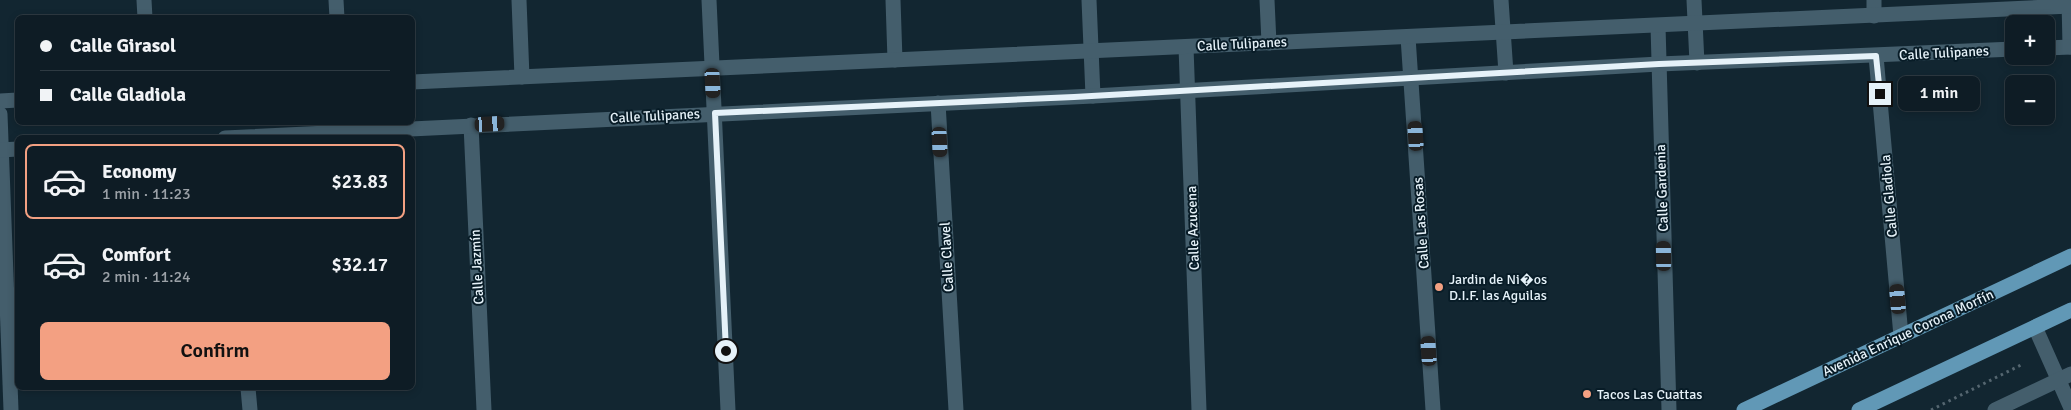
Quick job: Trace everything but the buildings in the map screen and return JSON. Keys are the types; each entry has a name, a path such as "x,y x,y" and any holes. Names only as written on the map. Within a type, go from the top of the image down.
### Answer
{"main road":[{"name":"Avenida Enrique Corona Morfín","path":"1744,410 2071,256"},
{"path":"1860,410 2071,310"}],"street":[{"path":"144,0 145,15"},
{"path":"336,0 336,15"},
{"path":"519,0 522,77"},
{"path":"708,0 728,410"},
{"path":"893,0 895,60"},
{"path":"1089,0 1093,96"},
{"path":"1267,0 1269,43"},
{"path":"1501,0 1506,73"},
{"path":"1694,0 1697,63"},
{"path":"1874,0 1874,16"},
{"path":"2055,48 2071,47 2070,4"},
{"name":"Calle Tulipanes","path":"415,82 1874,16 2070,4"},
{"name":"Calle Gardenia","path":"1658,26 1669,410"},
{"name":"Calle Las Rosas","path":"1408,37 1433,410"},
{"name":"Calle Azucena","path":"1186,47 1199,410"},
{"name":"Calle Tulipanes","path":"271,135 1093,96 1659,64 2005,50"},
{"name":"Calle Gladiola","path":"1876,56 1901,336"},
{"path":"0,101 15,100"},
{"name":"Calle Clavel","path":"938,103 956,410"},
{"path":"0,114 11,410"},
{"name":"Calle Jazmín","path":"471,125 484,410"},
{"path":"1,150 15,149"},
{"path":"2035,327 2065,377 2071,408"},
{"path":"1995,410 2065,377"},
{"path":"248,390 250,410"}],"path":[{"path":"1931,410 2021,365"}],"place":[{"name":"Jardin de Ni�os D.I.F. las Aguilas","path":"1439,287"},
{"name":"Tacos Las Cuattas","path":"1587,394"}],"route":[{"path":"726,351 715,113 1074,97 1659,64 1876,56 1880,94"}]}
